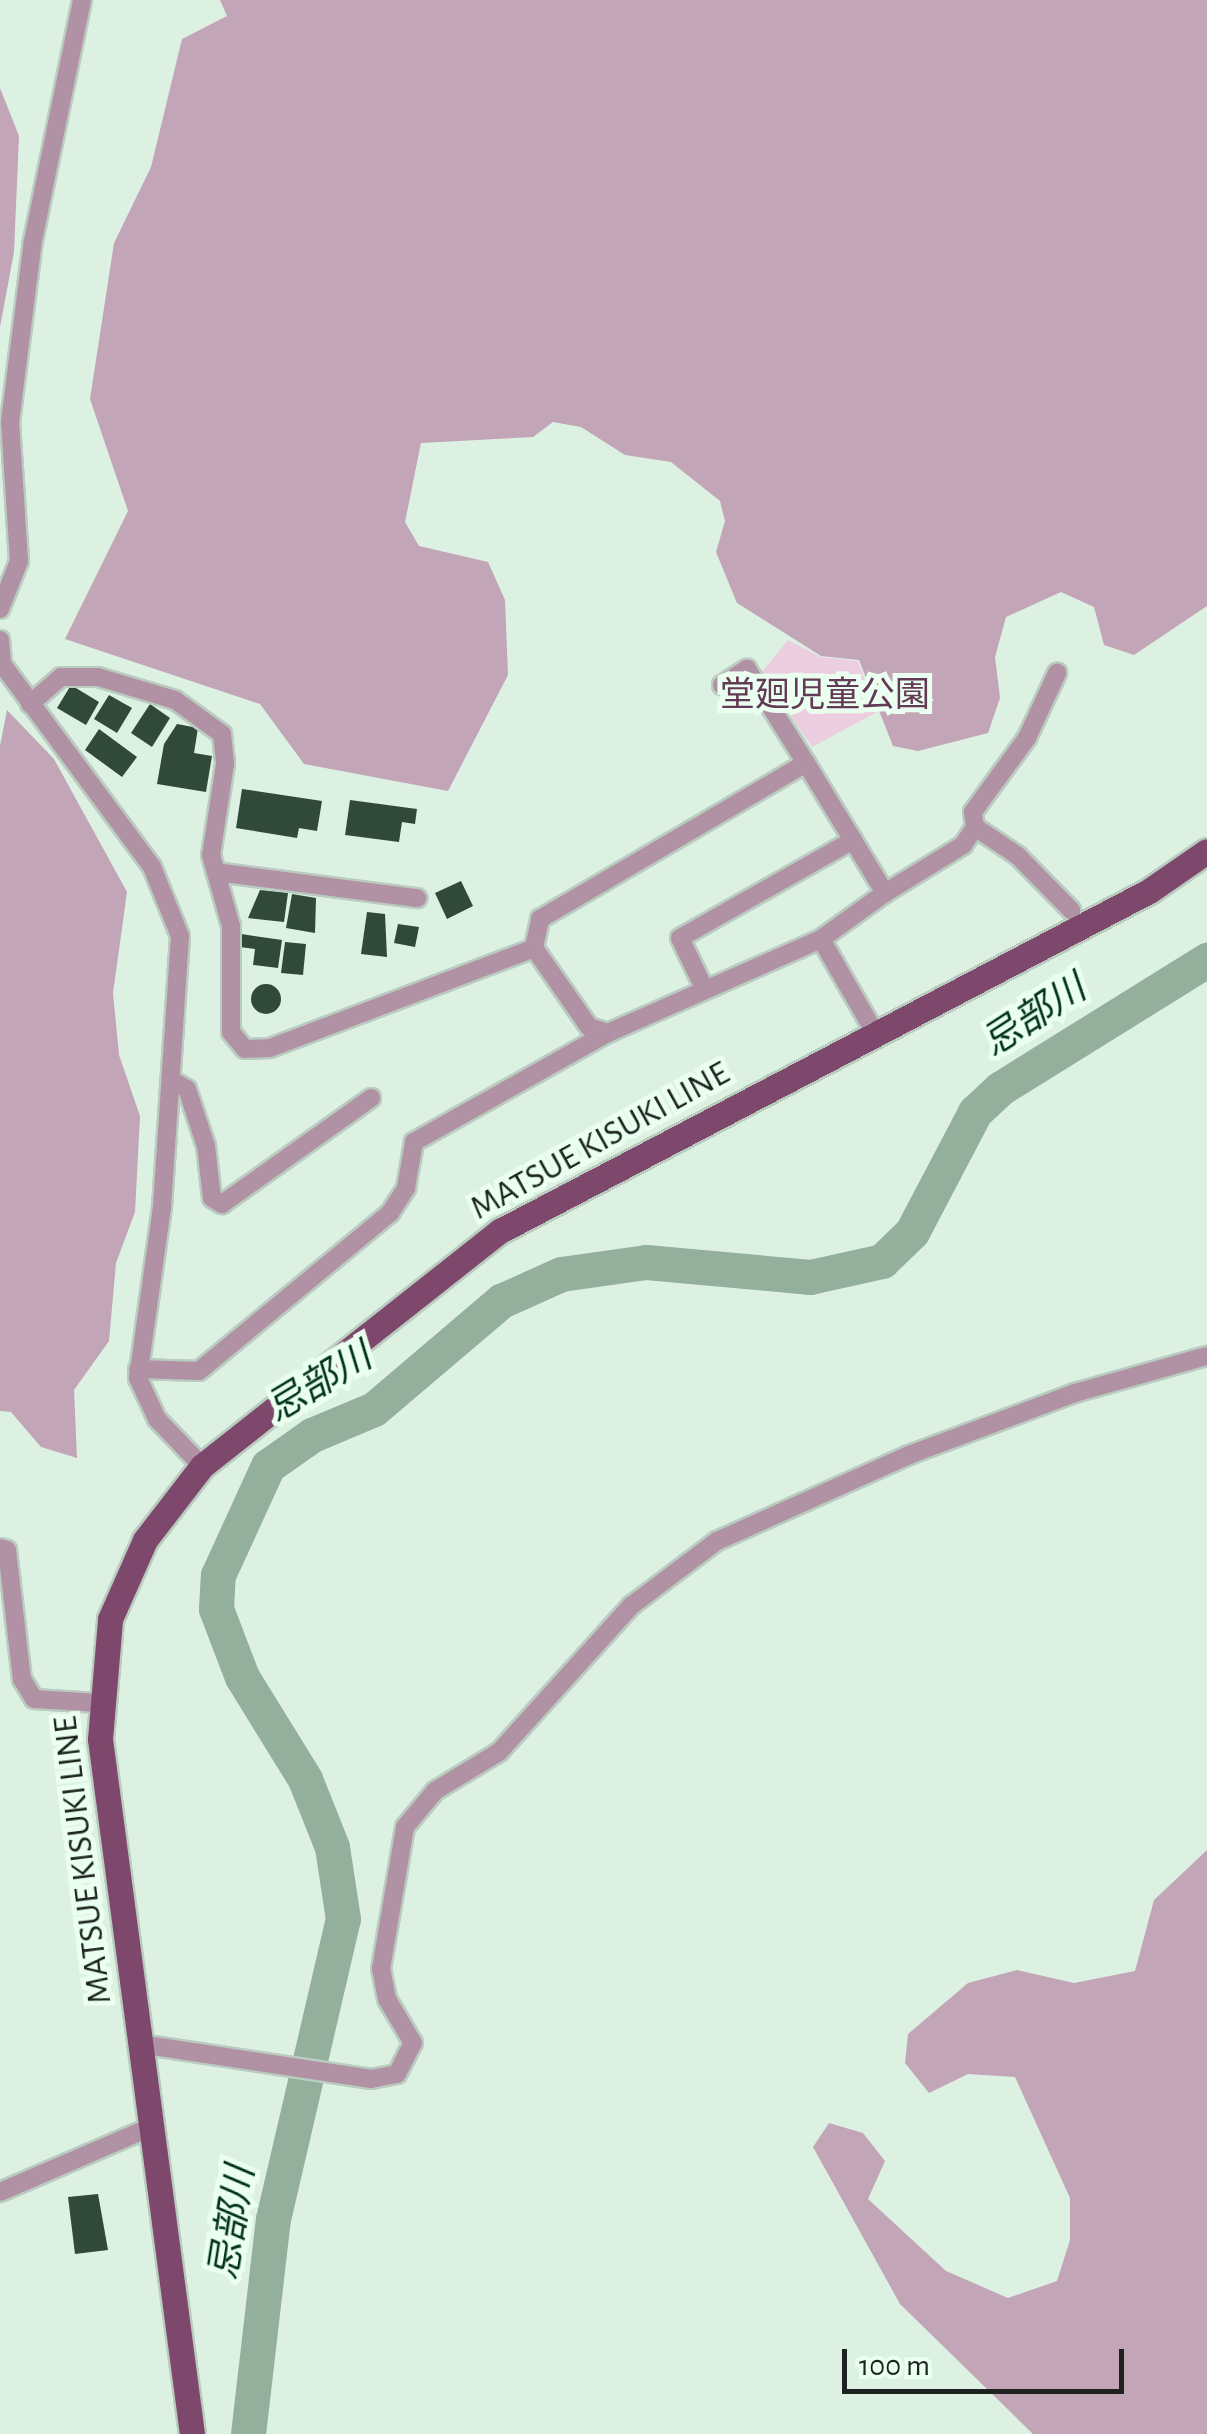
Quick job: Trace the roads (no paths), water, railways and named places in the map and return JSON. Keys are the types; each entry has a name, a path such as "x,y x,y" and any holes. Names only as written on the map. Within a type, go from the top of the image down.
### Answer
{"main road":[{"name":"MATSUE KISUKI LINE","path":"192,2434 99,1704 110,1620 126,1576 202,1466 500,1231 1149,890 1207,851"}],"street":[{"path":"0,609 20,561 10,422 34,241 82,0"},
{"path":"0,640 2,664 164,886 180,936 172,1081 138,1369 157,1419 202,1466"},
{"path":"722,685 747,669 885,893"},
{"path":"138,1369 199,1372 390,1214 406,1188 414,1142 608,1033 822,939 885,893 963,845 975,827 973,812 1027,738 1058,672"},
{"path":"30,704 77,674 174,700 214,722 226,746 211,846 231,926 231,1032 245,1049 270,1048 534,948"},
{"path":"608,1033 581,1020 534,948 540,919 554,906 806,762"},
{"path":"975,827 1018,856 1071,910"},
{"path":"704,988 680,938 853,840"},
{"path":"216,872 417,898"},
{"path":"822,939 875,1033"},
{"path":"172,1081 187,1090 206,1146 212,1198 222,1204 371,1098"},
{"path":"140,2044 289,2069 390,2078 412,2056 381,1969 396,1855 419,1807 499,1752 631,1606 689,1558 908,1455 1075,1393 1207,1356"},
{"path":"0,1548 8,1657 34,1699 99,1704"},
{"path":"0,2192 151,2127"}],"waterway":[{"name":"忌部川","path":"248,2434 273,2219 343,1919 332,1847 305,1779 242,1677 216,1609 218,1575 268,1466 312,1435 374,1409 501,1301 561,1274 646,1262 810,1277 882,1261 912,1232 975,1112 1001,1088 1207,960"}],"park label":[{"name":"堂廻児童公園","path":"825,696"}]}
